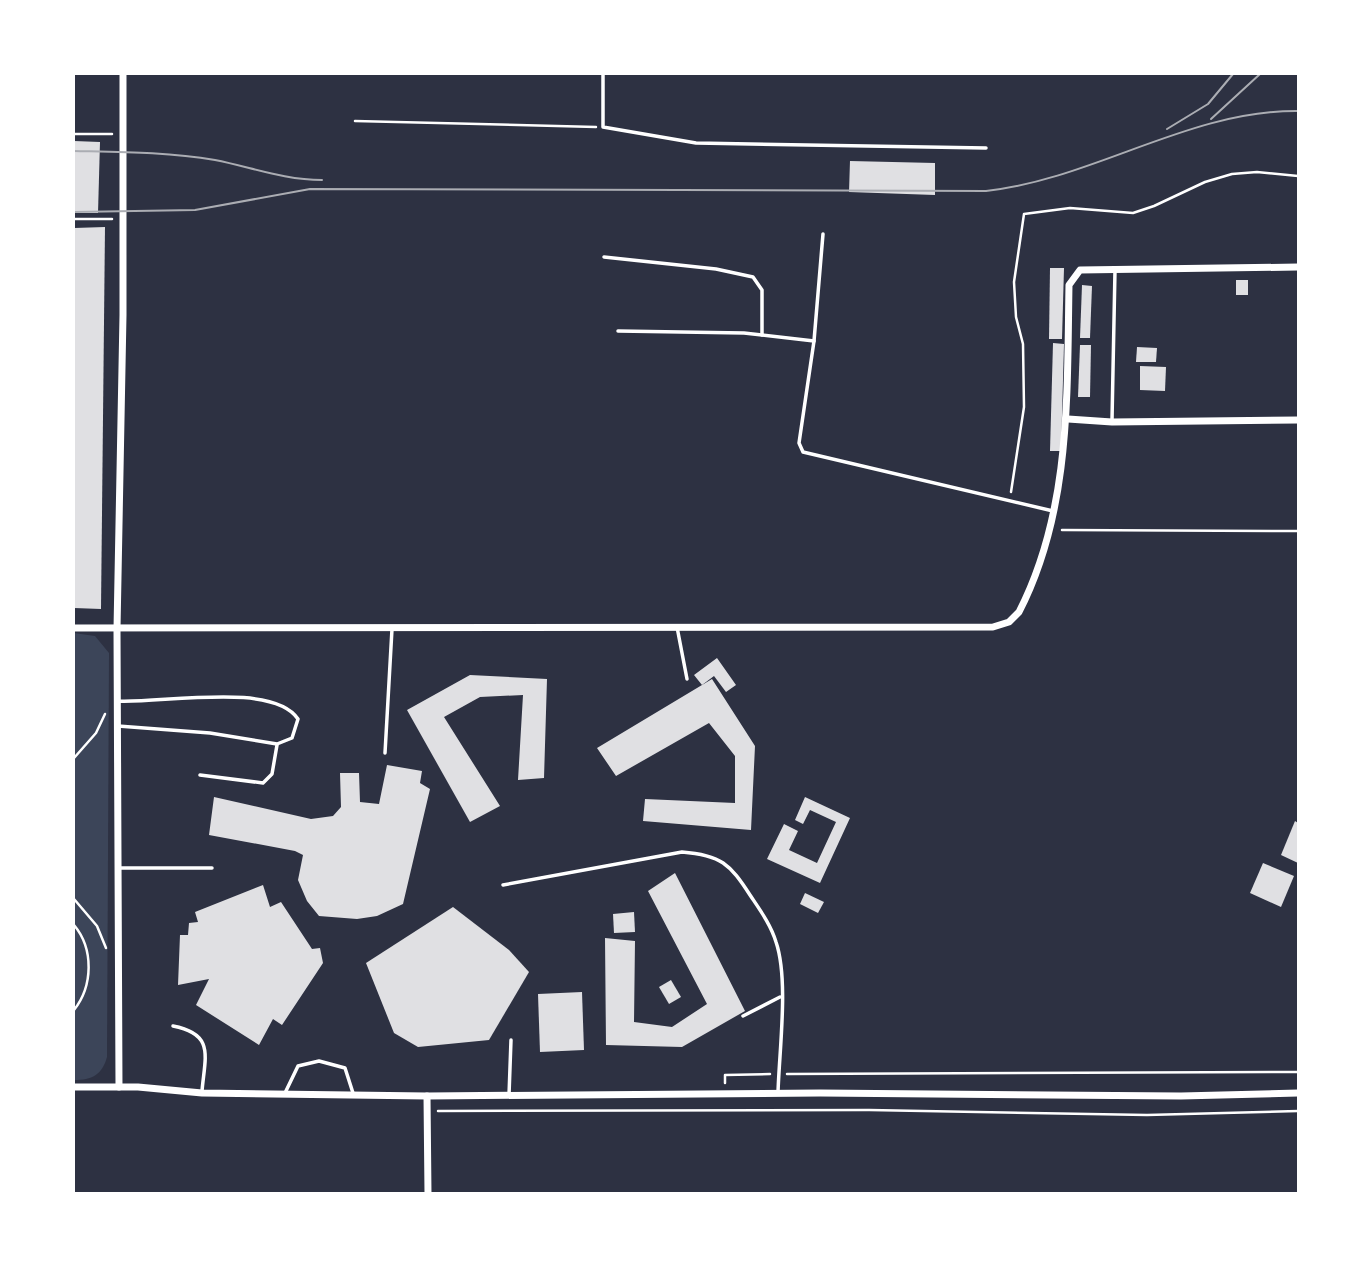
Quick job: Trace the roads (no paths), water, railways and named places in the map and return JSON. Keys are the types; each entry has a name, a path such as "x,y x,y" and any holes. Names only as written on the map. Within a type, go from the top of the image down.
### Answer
{"street":[{"path":"119,1087 117,629 124,219 123,74"},
{"path":"74,628 993,627 1009,622 1019,612 1053,511 1068,419 1070,280 1080,271 1298,267"},
{"path":"1068,419 1112,422 1298,420"},
{"path":"74,1087 119,1087 202,1093 427,1096 725,1093 1181,1096 1298,1093"},
{"path":"427,1096 428,1194"}],"lane":[{"path":"603,74 603,127 696,143 986,148"},
{"path":"823,234 814,341 799,443 803,452 1053,511"},
{"path":"604,257 716,269 753,277 762,290 762,335"},
{"path":"1112,422 1115,270"},
{"path":"618,331 762,335 814,341"},
{"path":"677,627 687,679"},
{"path":"385,753 392,628"},
{"path":"117,697 271,701 291,708 298,719 292,738 277,744 210,733 117,726"},
{"path":"200,775 263,783 269,779 277,761 277,744"},
{"path":"503,885 682,852 726,862 735,871 767,921 777,944 780,997 778,1093"},
{"path":"117,867 212,869"},
{"path":"743,1016 780,997"},
{"path":"173,1026 191,1029 202,1039 205,1047 202,1093"},
{"path":"509,1095 511,1040"},
{"path":"285,1093 298,1066 318,1061 345,1068 353,1093"}],"tram line":[{"path":"1167,129 1208,104 1233,74"},
{"path":"1211,119 1260,74"},
{"path":"74,212 195,210 310,189 986,191 1065,173 1218,121 1298,111"},
{"path":"74,151 197,157 281,176 322,180"}]}
